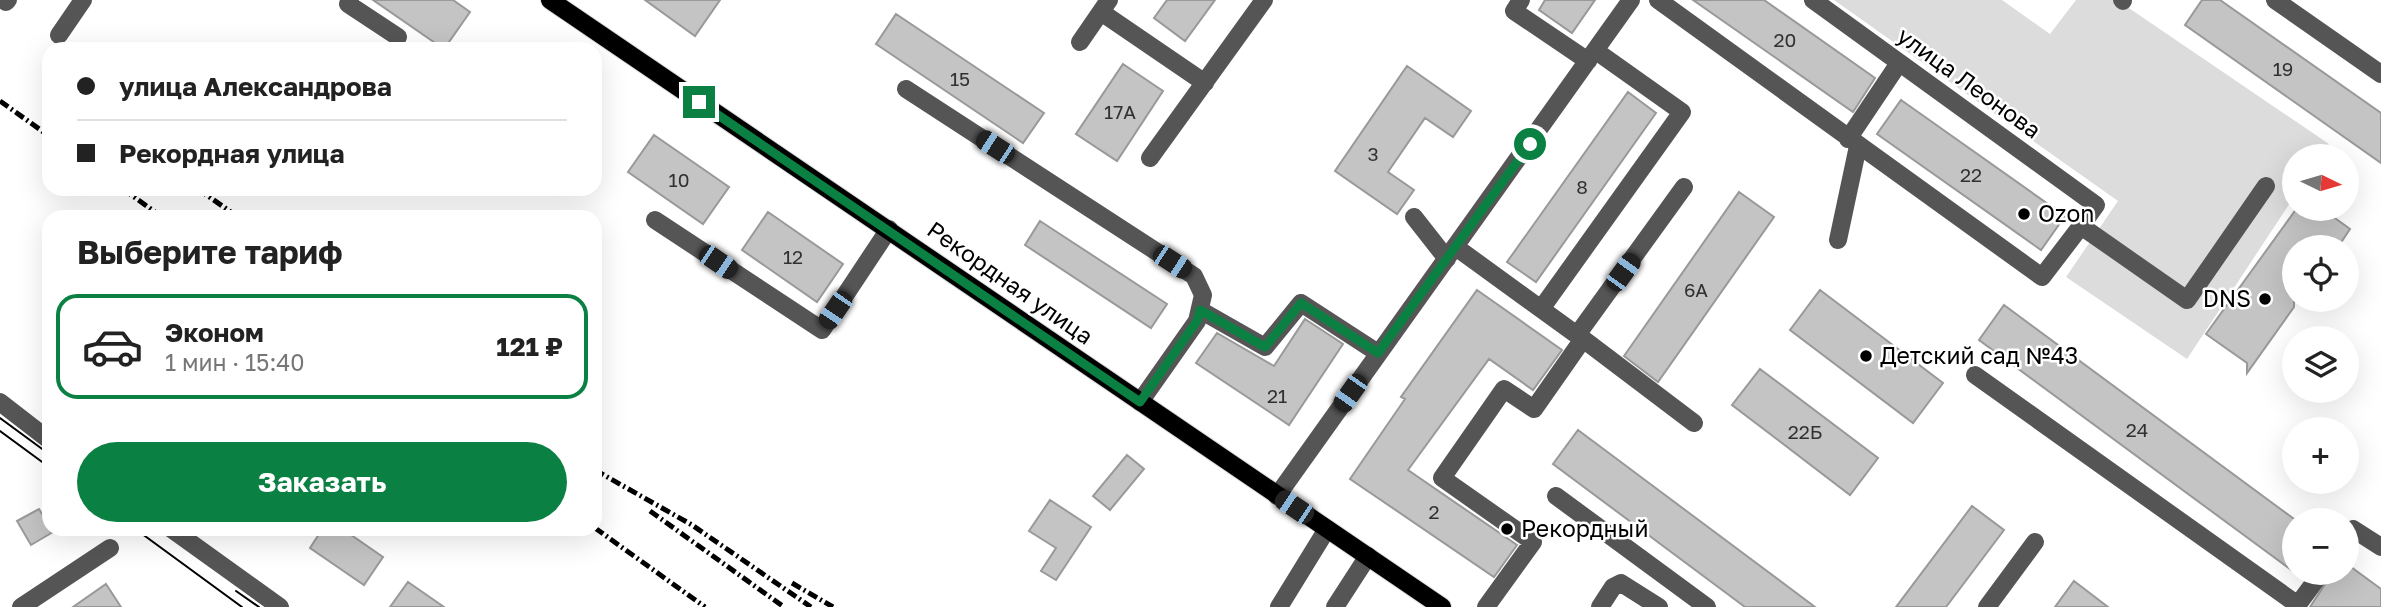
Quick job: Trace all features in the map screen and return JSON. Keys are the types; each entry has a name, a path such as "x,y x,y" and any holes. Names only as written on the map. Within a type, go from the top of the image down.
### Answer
{"main road":[{"name":"Рекордная улица","path":"550,0 1442,607"}],"street":[{"path":"59,35 83,0"},
{"path":"1150,158 1264,0"},
{"path":"1521,0 1514,11 1682,112 1541,309"},
{"path":"1278,496 1631,0"},
{"path":"1658,0 2042,277 2081,226 2187,300 2266,186"},
{"name":"улица Леонова","path":"1812,0 2096,205 2081,226"},
{"path":"2275,0 2381,74"},
{"path":"347,1 398,37"},
{"path":"1080,42 1105,6 1205,83"},
{"path":"1838,240 1853,142 1899,63"},
{"path":"906,89 1194,276 1203,295 1197,321 1140,402"},
{"path":"1486,607 1533,541 1442,478 1504,389 1534,409 1580,337 1684,187"},
{"path":"1414,217 1452,254 1541,309 1694,423"},
{"path":"656,220 822,330 889,229"},
{"path":"1200,310 1265,347 1301,303 1378,353"},
{"path":"1975,375 2297,606 2312,585"},
{"path":"0,402 42,435"},
{"path":"1556,496 1707,607"},
{"path":"1279,607 1327,529"},
{"path":"2359,533 2381,547"},
{"path":"181,536 280,607"},
{"path":"1987,607 2035,542"},
{"path":"21,607 110,548"},
{"path":"1335,607 1368,556"},
{"path":"1600,607 1614,587 1621,583 1659,607"}],"shaded area":[{"path":"1834,0 2002,0 2050,34 2076,0 2117,0 2329,144 2282,144 2282,215 2187,359 2066,277 2118,201"}],"building":[{"path":"373,0 453,0 470,12 449,42 434,42"},
{"path":"645,0 720,0 695,36"},
{"path":"1167,0 1215,0 1185,41 1154,18"},
{"path":"1545,0 1595,0 1572,33 1539,10"},
{"path":"1693,0 1764,0 1875,78 1853,112"},
{"path":"2202,0 2220,0 2381,113 2381,163 2359,148 2359,144 2354,144 2185,25"},
{"path":"896,14 1044,113 1023,143 876,44"},
{"path":"1123,64 1163,91 1117,161 1076,134"},
{"path":"1407,66 1471,111 1453,137 1425,118 1388,172 1414,190 1397,214 1335,171"},
{"path":"1628,92 1656,113 1536,282 1507,262"},
{"path":"1901,100 2065,216 2041,250 1877,134"},
{"path":"654,135 729,187 703,224 628,172"},
{"path":"1739,192 1774,217 1658,382 1624,356"},
{"path":"768,212 843,264 817,302 742,250"},
{"path":"1040,221 1167,304 1151,328 1025,245"},
{"path":"2288,221 2339,221 2350,229 2346,235 2282,235 2282,312 2290,312 2247,373 2247,363 2206,334"},
{"path":"1477,290 1562,350 1533,390 1489,359 1408,470 1517,545 1494,577 1350,479 1405,399 1401,397"},
{"name":"Детский сад №43","path":"1820,290 1943,383 1913,423 1790,330"},
{"path":"2004,305 2282,510 2282,563 1979,340"},
{"path":"1305,319 1343,344 1289,425 1196,363 1217,333 1274,366"},
{"path":"1760,369 1878,458 1850,495 1732,405"},
{"path":"1578,430 1815,607 1745,607 1553,464"},
{"path":"1127,455 1144,469 1110,510 1093,496"},
{"path":"1050,500 1091,527 1056,580 1041,571 1056,548 1029,531"},
{"path":"1972,506 2004,530 1946,607 1896,607"},
{"path":"39,509 42,514 42,536 46,536 31,545 17,521"},
{"path":"318,536 353,536 383,557 364,585 310,548"},
{"path":"2359,573 2381,589 2381,607 2310,607 2324,585 2359,585"},
{"path":"2074,581 2108,607 2055,607"},
{"path":"408,582 444,607 390,607"},
{"path":"106,584 121,607 73,607"}],"tram line":[{"path":"0,418 42,449"},
{"path":"0,431 42,462"},
{"path":"145,536 242,607"},
{"path":"236,591 259,607"}],"railway":[{"path":"0,101 42,131"},
{"path":"133,196 152,210"},
{"path":"208,196 228,210"},
{"path":"602,474 692,525 811,607"},
{"path":"650,511 784,607"},
{"path":"602,533 705,607"},
{"path":"792,583 833,607"}],"place":[{"name":"Ozon","path":"2024,214"},
{"name":"DNS","path":"2265,299"},
{"name":"Детский сад №43","path":"1866,356"},
{"name":"Рекордный","path":"1507,529"}],"route":[{"path":"699,102 1140,402 1197,321 1200,310 1265,347 1301,303 1378,353 1457,248 1530,144"}]}
